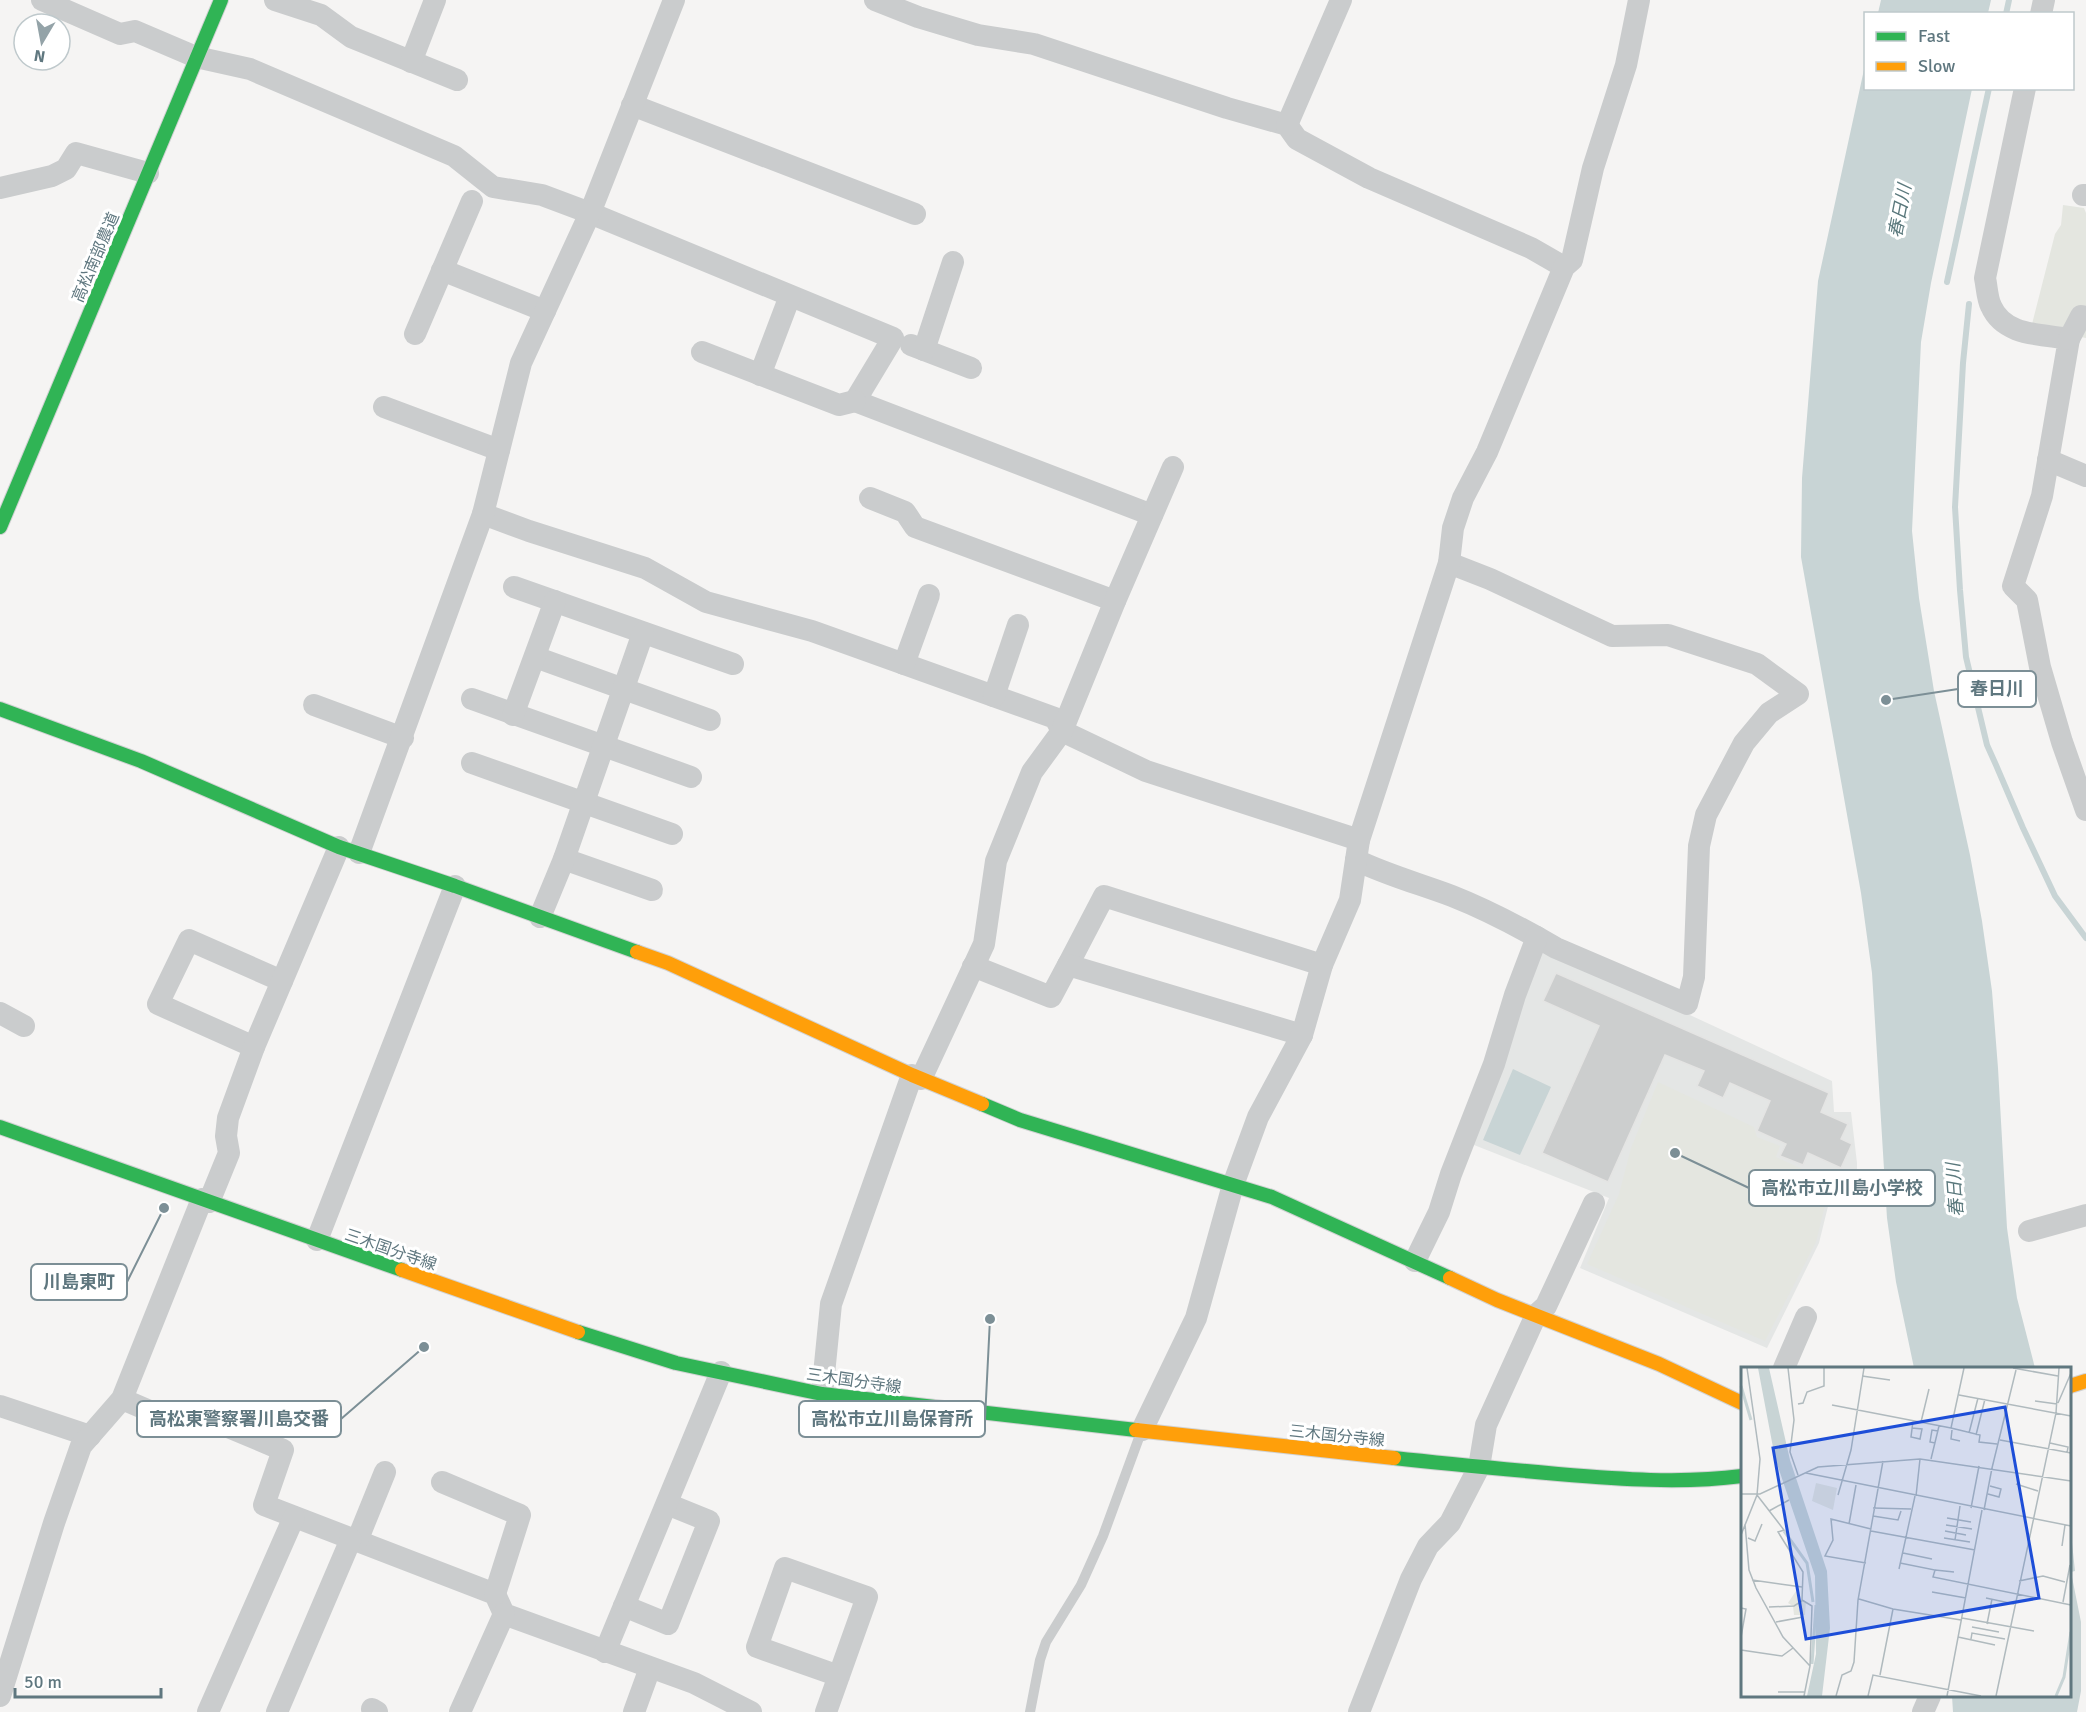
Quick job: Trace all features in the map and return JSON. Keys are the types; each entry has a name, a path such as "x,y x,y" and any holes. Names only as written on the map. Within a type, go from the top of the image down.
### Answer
{"street":[{"path":"42,0 120,34 135,32 196,57 250,69 454,156 493,187 542,195 590,213 892,338 971,368"},
{"name":"高松南部農道","path":"0,527 221,0"},
{"path":"275,0 321,15 351,37 457,80"},
{"path":"0,1695 54,1522 81,1446 122,1399 206,1200 229,1154 226,1136 228,1118 254,1047 282,981 403,738 483,514 521,363 590,213 674,0"},
{"path":"875,0 918,17 978,34 1034,44 1227,108 1287,125 1297,140 1369,178 1531,248 1564,267"},
{"path":"1287,125 1341,0"},
{"path":"1142,1430 1196,1318 1233,1185 1258,1117 1302,1035 1322,965 1350,900 1358,850 1449,563 1453,528 1463,498 1487,452 1564,267 1572,260 1593,168 1626,65 1639,0"},
{"path":"411,62 428,2"},
{"path":"2025,90 1985,278 1990,305 2000,320 2013,330 2068,339"},
{"path":"632,105 915,214"},
{"path":"0,188 52,176 66,169 76,153 148,173"},
{"path":"415,334 472,201"},
{"path":"924,350 953,262"},
{"path":"442,270 545,311"},
{"path":"760,375 790,296"},
{"path":"2086,317 2081,316 2068,339 2042,496 2013,586 2027,600 2040,667 2062,742 2086,810"},
{"path":"855,401 892,338"},
{"path":"702,352 838,405 855,401 1152,515"},
{"path":"384,407 499,450"},
{"path":"2048,460 2086,476"},
{"path":"822,1394 831,1304 917,1077 984,944 996,861 1032,772 1062,731 1173,467"},
{"path":"870,498 905,512 915,526 1115,601"},
{"path":"483,514 529,531 645,567 706,602 812,631 1055,718 1062,731 1146,771 1358,850 1377,870 1453,897 1556,948 1687,1004 1694,977 1699,846 1706,815 1744,743 1769,713 1798,694 1757,664 1668,635 1612,636 1490,579 1449,563"},
{"path":"514,587 733,664"},
{"path":"904,664 929,595"},
{"path":"513,715 555,602"},
{"path":"994,696 1018,625"},
{"path":"540,917 564,859 643,633"},
{"path":"536,657 710,720"},
{"path":"472,699 691,777"},
{"path":"314,705 403,738"},
{"path":"0,710 141,761 349,850 668,963 917,1077 1020,1120 1272,1197 1497,1300 1659,1365 1741,1402"},
{"path":"472,763 672,834"},
{"path":"564,859 652,890"},
{"path":"317,1240 455,886"},
{"path":"974,966 1051,997 1104,896 1322,965"},
{"path":"1415,1261 1439,1212 1451,1174 1494,1064 1515,995 1537,937"},
{"path":"254,1047 158,1004 189,940 282,981"},
{"path":"1068,965 1302,1035"},
{"path":"0,1013 24,1026"},
{"name":"三木国分寺線","path":"0,1127 578,1332 676,1363 822,1394 1479,1467 1647,1480 1720,1479 1741,1476"},
{"path":"1359,1712 1411,1579 1428,1546 1450,1523 1479,1467 1486,1425 1536,1315 1546,1306 1594,1203"},
{"path":"2029,1231 2086,1215"},
{"path":"1784,1367 1806,1317"},
{"path":"605,1652 721,1372"},
{"path":"2071,1386 2086,1381"},
{"path":"122,1399 180,1424 190,1411 283,1450 264,1505 495,1594"},
{"path":"0,1406 90,1436"},
{"path":"277,1712 385,1472"},
{"path":"442,1482 520,1515 495,1594 504,1614 694,1683 751,1712"},
{"path":"624,1606 668,1623 710,1521 667,1504"},
{"path":"208,1712 294,1517"},
{"path":"826,1712 839,1676 867,1598 786,1568 757,1647 839,1676"},
{"path":"460,1712 504,1614"},
{"path":"634,1712 650,1668"},
{"path":"1923,1712 1929,1697"}],"lane":[{"path":"1030,1712 1040,1660 1046,1642 1081,1584 1103,1536 1142,1430"}],"shaded area":[{"path":"2063,205 2084,208 2086,213 2086,338 2031,328 2055,234 2061,225"},
{"path":"1537,944 1832,1081 1834,1112 1851,1112 1857,1163 1857,1192 1832,1190 1819,1243 1767,1348 1580,1268 1609,1198 1469,1143"},
{"path":"1658,1082 1754,1127 1757,1137 1780,1146 1776,1157 1809,1172 1829,1189 1816,1242 1765,1341 1587,1264 1619,1194 1631,1148"}],"water":[{"path":"1881,0 1991,0 1988,12 1878,12"},
{"path":"1864,70 1864,90 1972,90 1931,283 1921,342 1912,531 1919,598 1934,691 1982,921 1992,991 2007,1228 2017,1298 2035,1367 1914,1367 1896,1282 1887,1218 1872,973 1861,893 1801,557 1802,478 1818,281"},
{"path":"1513,1069 1551,1087 1520,1155 1483,1140"},
{"path":"2071,1533 2075,1571 2071,1572"},
{"path":"2071,1572 2081,1622 2081,1691 2077,1712 1953,1712 1952,1697 2071,1697"}],"building":[{"path":"1556,973 1829,1093 1821,1112 1848,1124 1841,1139 1852,1144 1841,1168 1808,1153 1803,1165 1780,1156 1786,1144 1757,1131 1770,1101 1730,1083 1723,1098 1697,1086 1704,1071 1665,1055 1608,1182 1542,1153 1599,1026 1543,1001"}],"waterway":[{"path":"2006,12 2009,0"},
{"path":"1947,282 1989,90"},
{"path":"1969,304 1963,363 1955,507 1966,657 1987,745 2055,896 2086,938"}],"traffic: fast":[{"path":"0,527 221,0"},
{"path":"0,709 141,761 339,847 637,952"},
{"path":"982,1104 1020,1120 1272,1197 1450,1278"},
{"path":"0,1127 402,1270"},
{"path":"578,1332 676,1363 822,1394 1136,1430"},
{"path":"1394,1458 1627,1479 1696,1480 1741,1476"}],"traffic: slow":[{"path":"637,952 668,963 912,1075 982,1104"},
{"path":"402,1270 578,1332"},
{"path":"1450,1278 1497,1300 1659,1364 1741,1403"},
{"path":"2071,1386 2086,1381"},
{"path":"1136,1430 1394,1458"}],"place":[{"name":"春日川","path":"1886,700"},
{"name":"高松市立川島小学校","path":"1675,1153"},
{"name":"川島東町","path":"164,1208"},
{"name":"高松市立川島保育所","path":"990,1319"},
{"name":"高松東警察署川島交番","path":"424,1347"}]}
